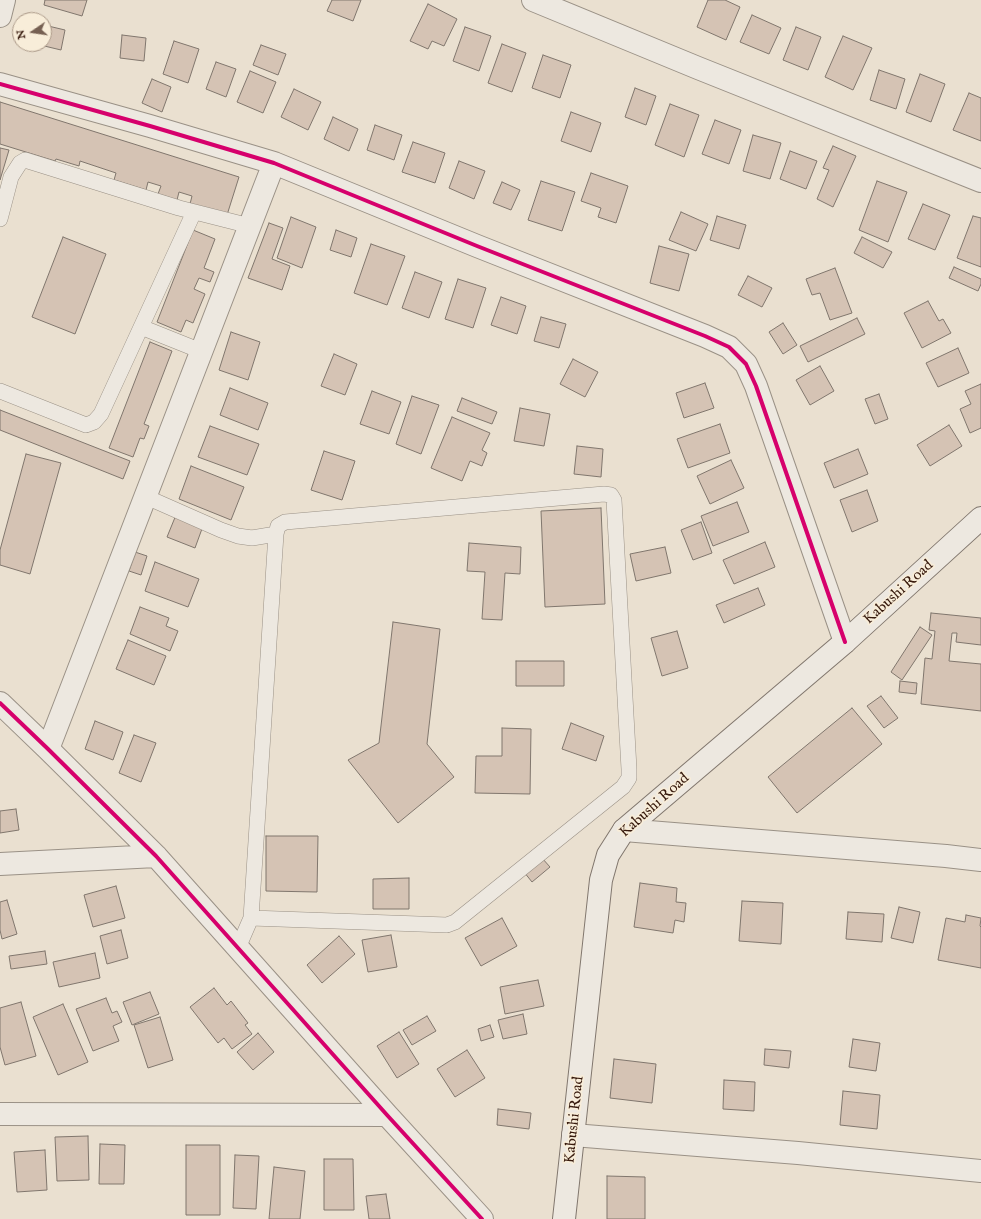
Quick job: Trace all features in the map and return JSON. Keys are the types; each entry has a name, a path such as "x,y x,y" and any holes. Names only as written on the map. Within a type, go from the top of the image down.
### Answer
{"street":[{"path":"0,16 4,0"},
{"path":"533,0 698,68 981,181"},
{"path":"0,84 274,163 477,246 705,336 729,347 746,364 756,386 845,642"},
{"path":"48,749 144,496 274,163"},
{"name":"Kabushi Road","path":"564,1219 601,880 608,855 624,830 845,642 981,518"},
{"path":"0,703 156,856 482,1219"},
{"path":"624,830 981,860"},
{"path":"0,864 156,856"},
{"path":"0,1114 387,1115"},
{"path":"573,1135 798,1153 981,1171"}],"lane":[{"path":"0,219 11,177 20,163 25,160 194,212 250,226"},
{"path":"0,391 86,425 94,422 101,414 194,212"},
{"path":"141,326 201,351"},
{"path":"238,948 252,918 276,534 278,526 285,522 596,495 611,495 614,500 615,508 629,778 623,787 455,922 447,925 252,918"},
{"path":"144,496 238,536 252,538 276,534"}],"building":[{"path":"45,0 87,0 82,16 44,5"},
{"path":"332,0 361,0 353,21 327,11"},
{"path":"708,0 725,0 740,7 726,40 697,27"},
{"path":"428,4 457,19 444,46 432,41 428,49 410,41"},
{"path":"752,15 781,28 769,54 740,42"},
{"path":"52,27 65,30 61,50 52,48"},
{"path":"465,27 491,36 479,71 453,61"},
{"path":"796,27 821,37 808,70 783,60"},
{"path":"122,35 146,38 144,61 120,58"},
{"path":"843,36 872,48 853,90 825,77"},
{"path":"174,41 199,49 188,83 163,74"},
{"path":"502,44 526,53 512,92 488,83"},
{"path":"261,45 286,54 278,75 253,65"},
{"path":"543,55 571,65 560,98 532,88"},
{"path":"216,62 236,69 226,97 206,89"},
{"path":"879,70 905,79 896,109 870,100"},
{"path":"250,71 276,82 263,113 237,102"},
{"path":"920,74 945,84 931,122 906,112"},
{"path":"152,79 171,87 162,112 142,103"},
{"path":"635,88 656,96 646,125 625,117"},
{"path":"294,89 321,102 308,130 281,117"},
{"path":"969,93 981,98 981,141 953,130"},
{"path":"0,102 239,177 227,215 190,204 192,196 179,192 177,200 158,194 161,186 148,182 146,190 114,180 116,173 80,161 79,166 56,159 55,161 0,144"},
{"path":"670,104 699,115 684,157 655,145"},
{"path":"571,112 601,123 591,152 561,141"},
{"path":"333,117 358,129 349,151 324,139"},
{"path":"715,120 741,130 729,164 702,154"},
{"path":"375,125 402,135 394,160 367,150"},
{"path":"753,135 781,143 770,179 743,171"},
{"path":"413,142 445,153 435,183 402,172"},
{"path":"833,146 856,156 833,207 817,199 829,170 823,168"},
{"path":"0,148 9,150 0,180"},
{"path":"790,151 817,161 806,189 780,179"},
{"path":"459,161 485,171 474,199 449,188"},
{"path":"591,173 628,186 616,223 598,217 601,208 581,201"},
{"path":"541,181 575,192 562,231 528,220"},
{"path":"877,181 907,192 888,242 859,230"},
{"path":"502,182 520,190 511,210 493,203"},
{"path":"923,204 950,215 935,250 908,239"},
{"path":"681,212 708,224 696,251 669,240"},
{"path":"717,216 746,225 739,249 710,240"},
{"path":"973,216 981,218 981,267 957,258"},
{"path":"291,217 316,227 302,268 277,258"},
{"path":"269,223 283,228 272,259 290,266 282,290 248,278"},
{"path":"193,230 215,239 204,268 214,272 210,282 199,278 194,289 205,294 193,323 186,320 181,332 157,322"},
{"path":"336,230 357,238 351,257 330,250"},
{"path":"63,237 106,254 75,334 32,317"},
{"path":"862,237 892,252 883,268 854,253"},
{"path":"371,244 405,256 387,305 354,293"},
{"path":"659,246 689,254 679,291 650,283"},
{"path":"954,267 981,279 981,284 978,291 949,278"},
{"path":"835,268 852,313 830,320 820,293 812,295 806,279"},
{"path":"415,272 442,282 429,318 402,308"},
{"path":"748,276 772,288 762,307 738,295"},
{"path":"458,279 486,288 473,328 445,319"},
{"path":"501,297 526,306 517,334 491,325"},
{"path":"928,301 939,321 943,319 951,333 922,348 904,313"},
{"path":"541,317 566,324 559,348 534,341"},
{"path":"857,318 865,334 808,362 800,346"},
{"path":"783,323 797,345 783,354 769,332"},
{"path":"231,332 260,342 248,380 219,370"},
{"path":"150,342 172,351 144,424 149,426 144,439 140,438 133,457 109,448"},
{"path":"958,348 969,373 938,387 926,363"},
{"path":"334,354 357,364 345,395 321,386"},
{"path":"573,359 598,372 585,397 560,384"},
{"path":"820,366 834,391 810,405 796,380"},
{"path":"705,383 714,408 684,418 676,393"},
{"path":"981,384 981,428 970,433 960,409 971,404 965,391"},
{"path":"230,388 268,403 258,430 220,415"},
{"path":"372,391 401,402 389,434 360,424"},
{"path":"879,394 888,419 875,424 865,399"},
{"path":"412,396 439,405 421,454 396,444"},
{"path":"462,398 497,412 492,424 457,411"},
{"path":"520,408 550,414 544,446 514,441"},
{"path":"0,410 130,461 123,479 0,430"},
{"path":"452,417 490,433 482,450 487,453 482,466 470,461 462,481 431,468"},
{"path":"720,424 730,453 688,468 677,439"},
{"path":"949,425 962,446 930,466 917,445"},
{"path":"210,426 259,444 247,475 198,457"},
{"path":"577,446 603,449 601,477 574,474"},
{"path":"858,449 868,474 834,488 824,463"},
{"path":"324,451 355,461 342,500 311,490"},
{"path":"26,454 61,463 30,574 0,565 0,550"},
{"path":"731,460 744,488 710,504 697,476"},
{"path":"191,466 244,487 231,520 179,499"},
{"path":"867,490 878,521 852,532 840,500"},
{"path":"737,502 749,532 713,546 701,516"},
{"path":"601,508 605,604 545,607 541,511"},
{"path":"176,515 203,526 195,548 167,537"},
{"path":"701,522 712,553 693,560 681,530"},
{"path":"765,542 775,567 734,584 723,560"},
{"path":"469,543 521,547 520,574 505,573 502,620 482,619 485,572 467,571"},
{"path":"665,547 671,573 636,581 630,554"},
{"path":"135,552 147,556 141,575 129,571"},
{"path":"155,562 199,579 188,607 145,591"},
{"path":"758,588 765,605 724,623 716,605"},
{"path":"140,607 169,618 166,626 178,631 170,651 130,634"},
{"path":"931,613 981,618 981,645 956,642 957,633 952,633 949,661 981,664 981,711 921,704 925,658 932,659 935,631 929,630"},
{"path":"393,622 440,629 427,744 454,777 398,823 348,760 379,743"},
{"path":"920,627 932,635 902,680 891,672"},
{"path":"677,631 688,668 662,676 651,638"},
{"path":"128,640 166,656 154,685 116,669"},
{"path":"516,661 564,661 564,686 516,686"},
{"path":"900,681 917,683 916,694 899,692"},
{"path":"881,696 898,718 884,728 867,706"},
{"path":"852,708 882,744 797,813 768,777"},
{"path":"95,721 123,732 113,760 85,749"},
{"path":"571,723 604,736 596,761 562,749"},
{"path":"502,728 531,729 530,794 475,793 476,756 502,756"},
{"path":"134,735 156,743 141,782 119,773"},
{"path":"16,809 19,830 0,833 0,811"},
{"path":"266,836 318,836 317,892 266,891"},
{"path":"542,858 550,867 532,882 524,872"},
{"path":"409,878 409,909 373,909 373,879"},
{"path":"640,883 677,888 676,902 686,903 684,922 675,920 673,933 634,927"},
{"path":"116,886 125,918 93,927 84,895"},
{"path":"7,900 17,934 2,939 0,930 0,902"},
{"path":"742,901 783,903 781,944 739,941"},
{"path":"899,907 920,912 913,943 891,938"},
{"path":"848,912 884,914 882,942 846,939"},
{"path":"966,915 981,918 981,968 938,960 946,918 965,922"},
{"path":"502,918 517,946 481,966 465,938"},
{"path":"121,930 128,958 107,964 100,936"},
{"path":"391,935 397,967 368,972 362,940"},
{"path":"339,936 355,954 322,983 307,965"},
{"path":"45,951 47,964 11,969 9,956"},
{"path":"95,953 100,978 59,987 53,962"},
{"path":"538,980 544,1006 505,1014 500,987"},
{"path":"214,988 227,1005 231,1001 248,1023 245,1025 252,1034 232,1049 224,1038 218,1043 190,1007"},
{"path":"150,992 159,1014 132,1025 123,1002"},
{"path":"106,998 112,1013 117,1011 122,1022 113,1026 119,1041 93,1051 76,1009"},
{"path":"21,1002 36,1056 5,1065 0,1047 0,1008"},
{"path":"63,1004 88,1062 58,1075 33,1017"},
{"path":"523,1014 527,1034 503,1039 498,1020"},
{"path":"427,1016 436,1031 412,1045 403,1030"},
{"path":"160,1017 173,1060 148,1068 134,1025"},
{"path":"490,1025 494,1037 481,1041 478,1029"},
{"path":"399,1032 419,1064 397,1078 377,1046"},
{"path":"258,1033 274,1052 253,1070 237,1052"},
{"path":"853,1039 880,1043 876,1071 849,1067"},
{"path":"765,1049 791,1051 789,1068 764,1065"},
{"path":"467,1050 485,1078 455,1097 437,1069"},
{"path":"614,1059 656,1064 652,1103 610,1098"},
{"path":"724,1080 755,1082 754,1111 723,1109"},
{"path":"843,1091 880,1095 877,1129 840,1125"},
{"path":"498,1109 531,1113 529,1129 497,1125"},
{"path":"88,1136 89,1180 57,1181 55,1137"},
{"path":"100,1144 125,1145 124,1184 99,1184"},
{"path":"186,1145 220,1145 220,1215 186,1215"},
{"path":"45,1150 47,1190 17,1192 14,1152"},
{"path":"235,1155 259,1156 256,1209 233,1208"},
{"path":"324,1159 353,1159 354,1210 324,1210"},
{"path":"274,1167 305,1171 300,1219 269,1219"},
{"path":"607,1176 645,1177 645,1219 607,1219"},
{"path":"386,1194 390,1219 369,1219 366,1196"}],"cycle path":[{"path":"0,84 274,163 477,246 705,336 729,347 746,364 756,386 845,642"},
{"path":"0,703 156,856 482,1219"}]}
